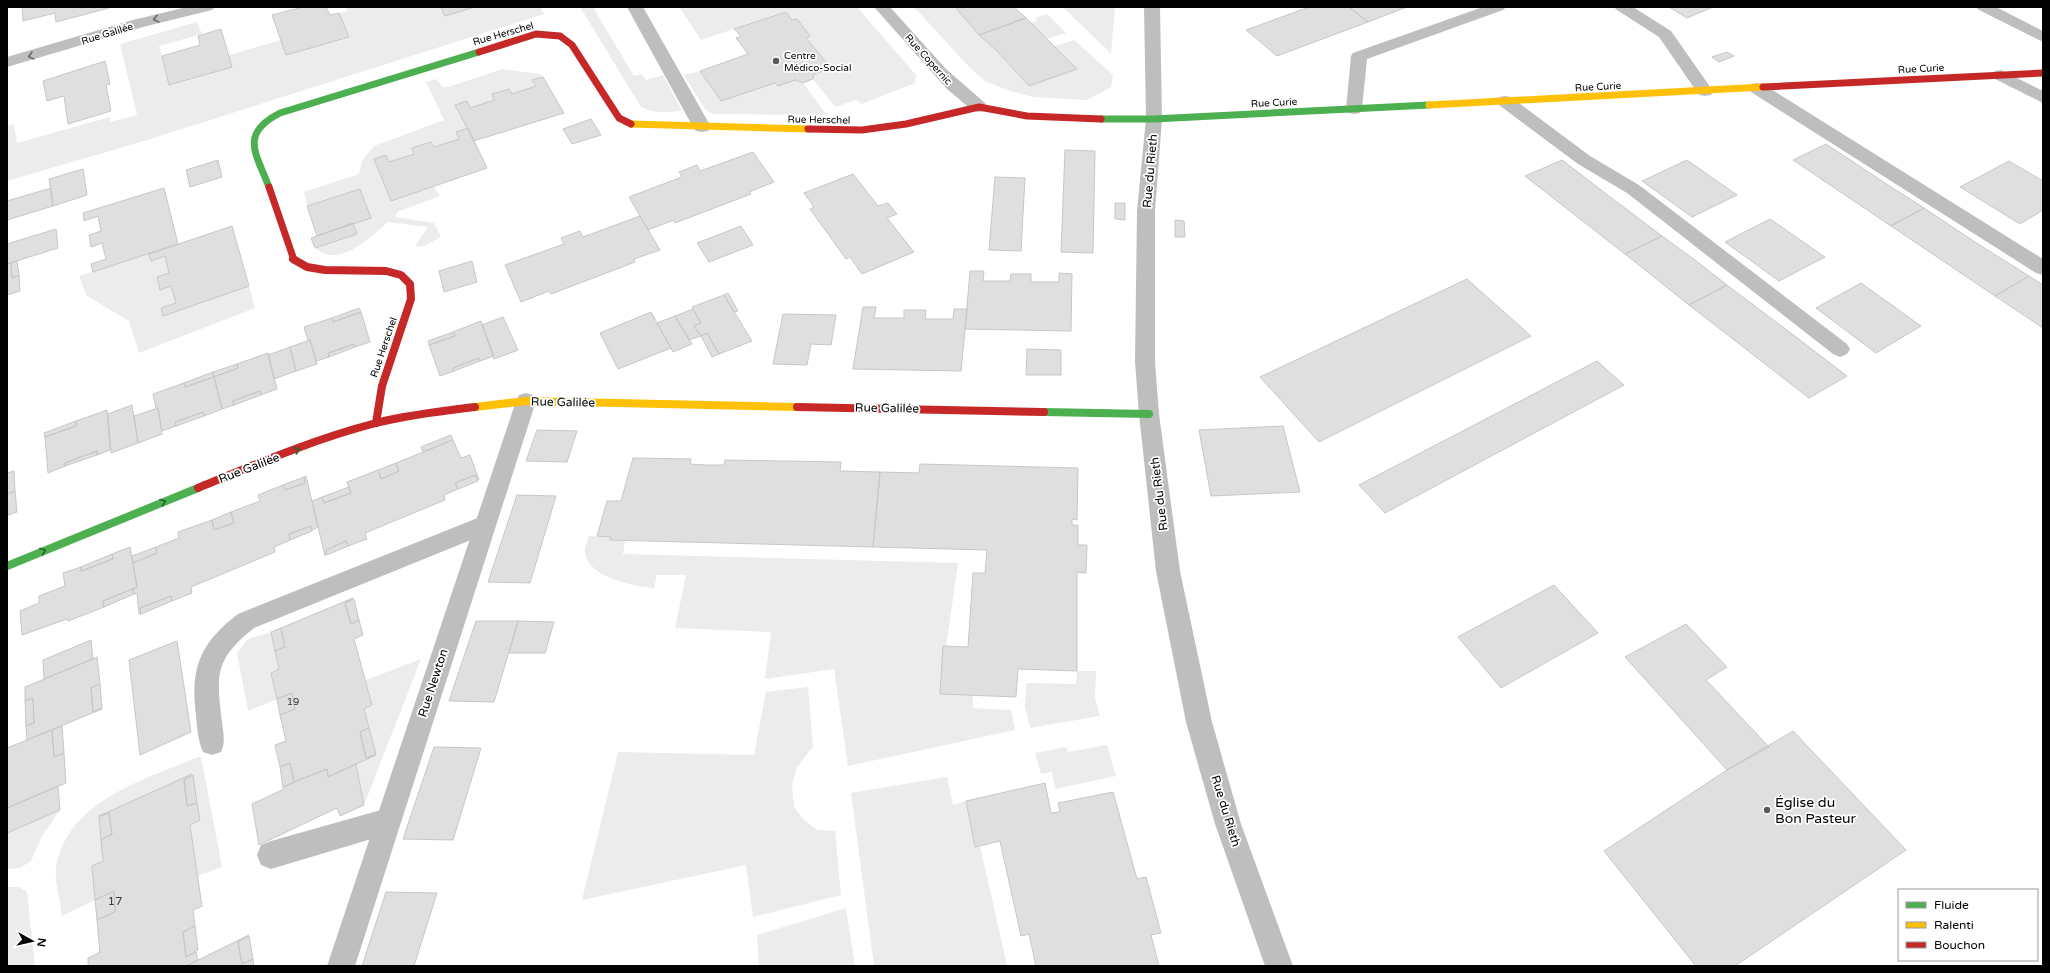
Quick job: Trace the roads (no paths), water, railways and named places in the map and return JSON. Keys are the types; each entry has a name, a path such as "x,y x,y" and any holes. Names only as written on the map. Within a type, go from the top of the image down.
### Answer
{"street":[{"name":"Rue Galilée","path":"7,62 139,23 207,7"},
{"path":"635,7 702,127"},
{"name":"Rue Copernic","path":"882,7 951,83 966,98 979,107"},
{"name":"Rue du Rieth","path":"1152,7 1154,119 1145,241 1144,325 1149,414 1168,571 1199,722 1228,824 1279,966"},
{"path":"1354,109 1359,56 1498,7"},
{"path":"1622,7 1665,34 1705,91"},
{"path":"1984,7 2043,37"},
{"name":"Rue Herschel","path":"376,423 382,386 411,299 412,285 409,279 393,272 316,270 305,267 294,259 253,138 254,130 262,122 280,113 529,36 545,34 560,36 572,45 619,118 624,122 641,126 862,130 906,124 979,107 1027,116 1096,119 1154,119"},
{"name":"Rue Curie","path":"1154,119 2043,73"},
{"path":"2001,75 2043,98"},
{"path":"1756,88 2043,268"},
{"path":"1505,102 1584,160 1632,189 1840,349"},
{"name":"Rue Galilée","path":"7,566 250,467 376,423 454,409 526,401 1149,414"},
{"name":"Rue Newton","path":"341,966 526,401"},
{"path":"212,743 206,679 209,660 229,632 246,621 485,524"},
{"path":"271,855 388,821"}],"place":[{"name":"Centre Médico-Social","path":"776,61"},
{"name":"Église du Bon Pasteur","path":"1767,810"}]}
